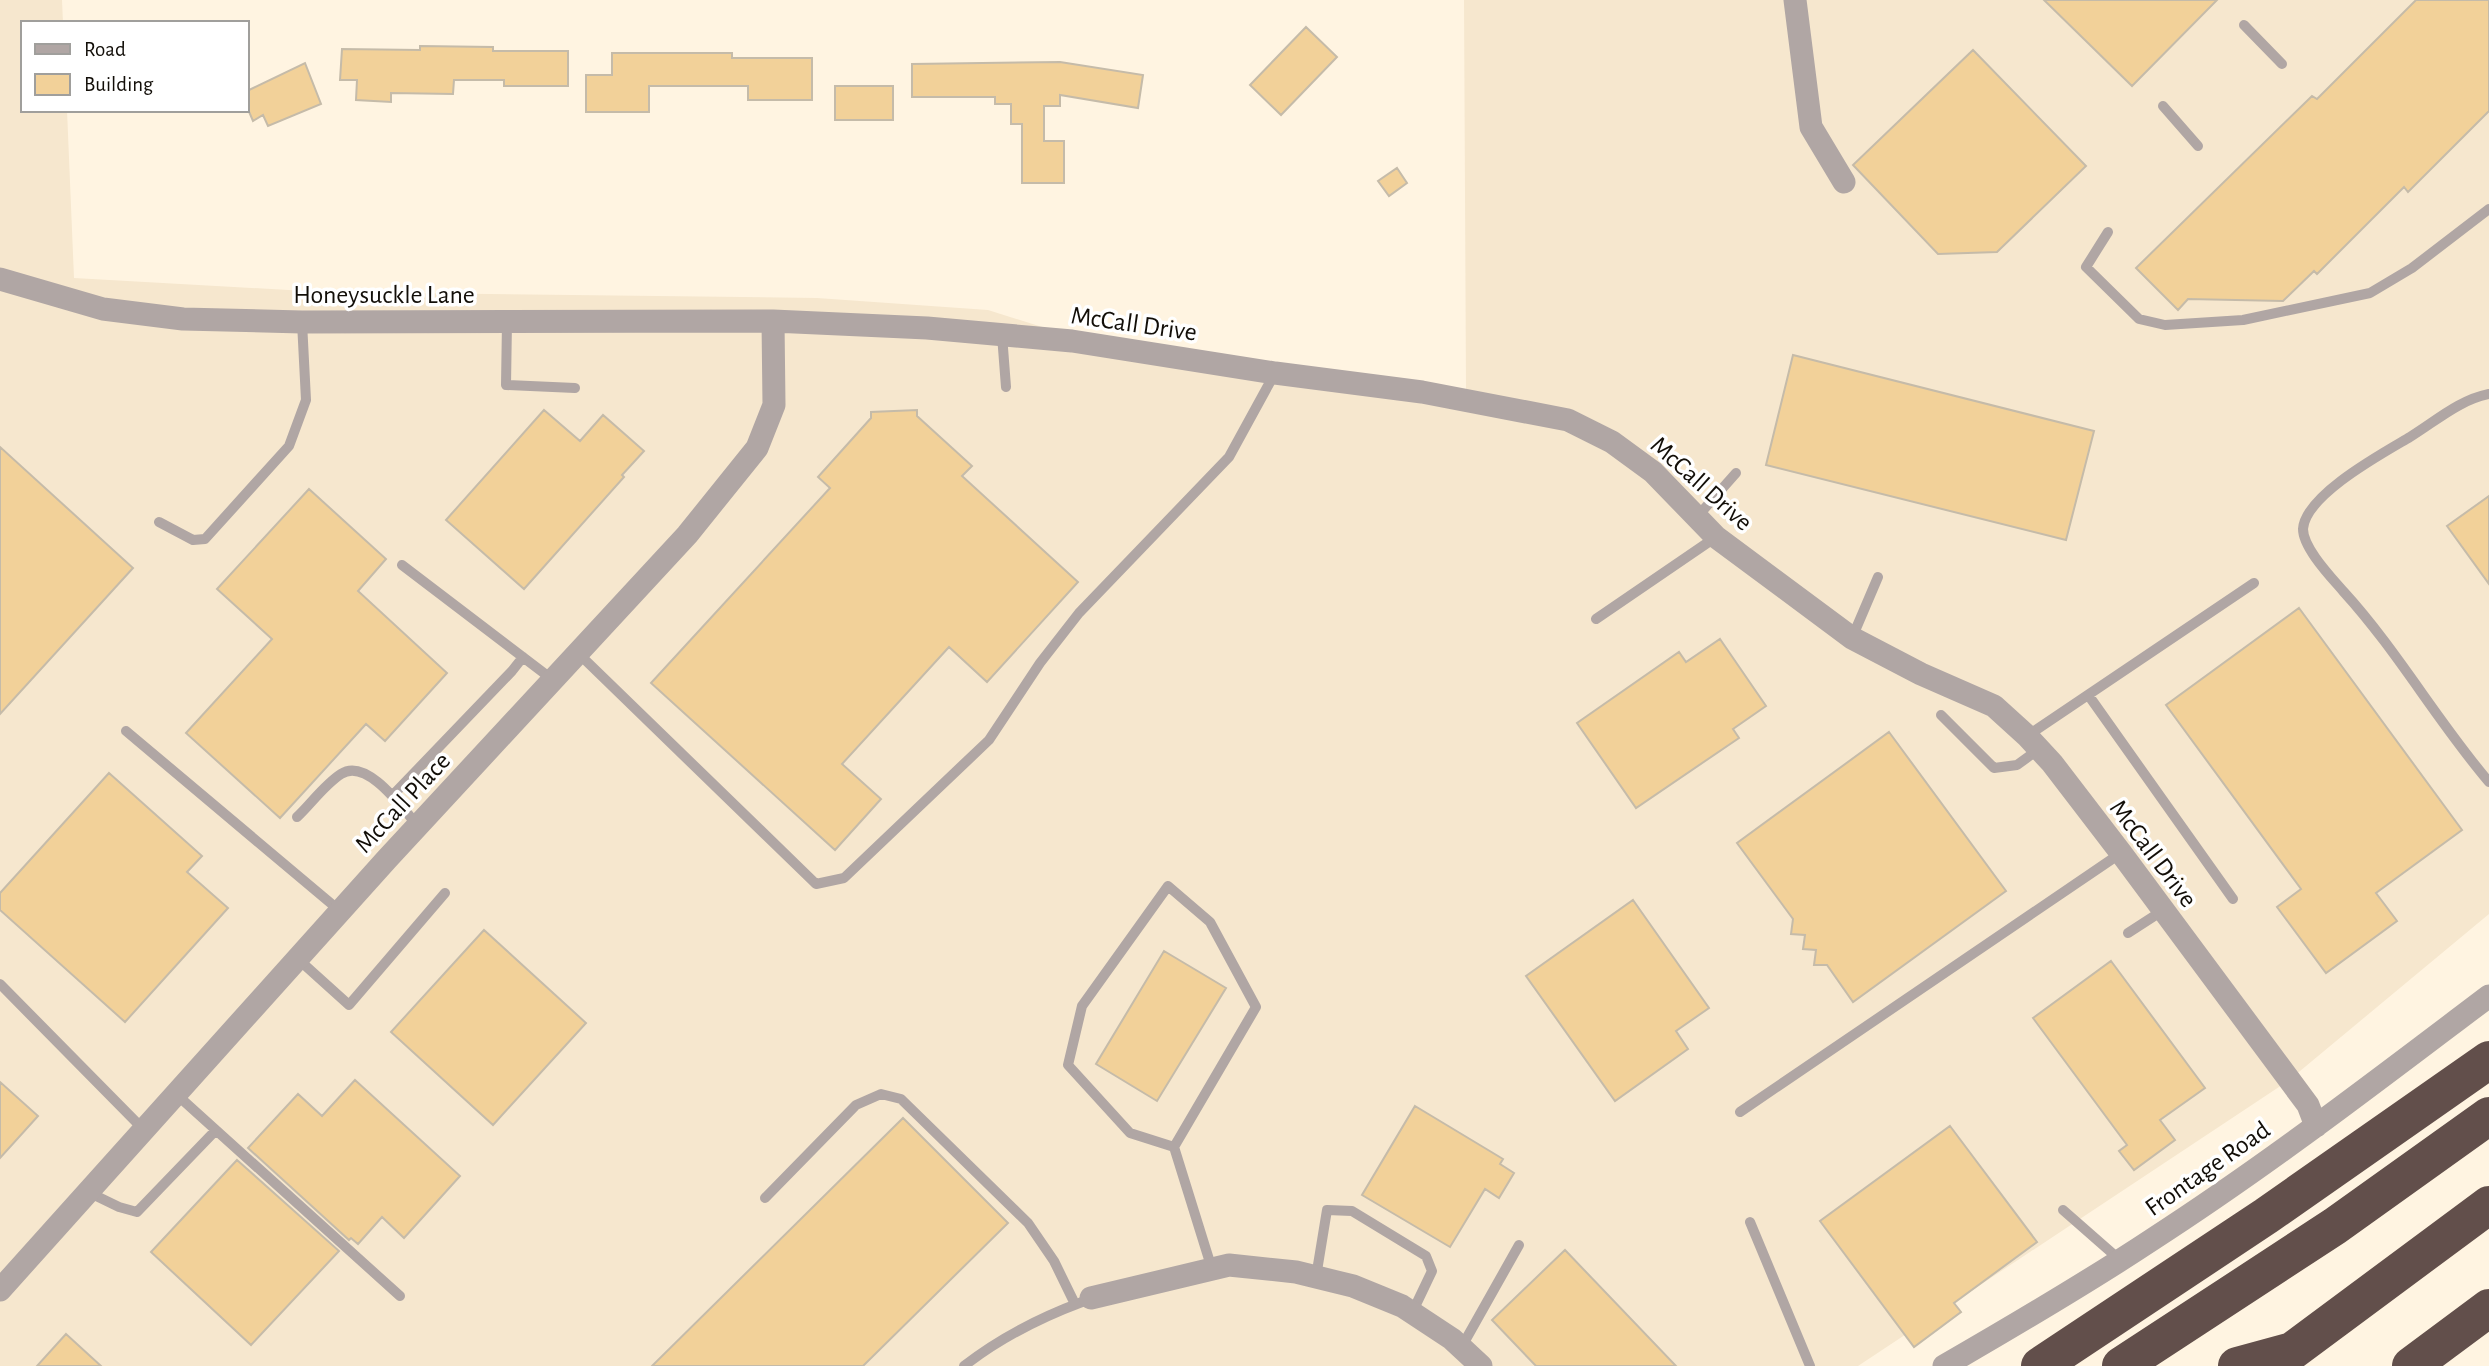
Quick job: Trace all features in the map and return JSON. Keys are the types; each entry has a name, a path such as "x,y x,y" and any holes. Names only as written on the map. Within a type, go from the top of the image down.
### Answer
{"highway":[{"path":"2040,1366 2266,1216 2489,1060"},
{"path":"2121,1366 2335,1226 2489,1116"},
{"path":"2237,1366 2282,1359 2489,1205"},
{"path":"2009,1366 2266,1216"},
{"path":"2411,1366 2489,1308"}],"street":[{"path":"1795,0 1811,127 1844,182"},
{"name":"Honeysuckle Lane","path":"0,279 103,309 183,319 302,322 773,321"},
{"name":"McCall Drive","path":"773,321 927,328 1072,341 1422,393 1568,420 1612,442 1653,472 1716,537 1852,638 1921,674 1994,706 2033,742 2121,853 2308,1105 2316,1126"},
{"name":"McCall Place","path":"0,1290 340,911 687,535 757,448 774,405 773,321"},
{"name":"Frontage Road","path":"1944,1366 2120,1260 2316,1126 2489,996"},
{"path":"1083,1301 1229,1265 1296,1272 1353,1286 1402,1306 1461,1348 1481,1366"}],"lane":[{"path":"2244,25 2282,64"},
{"path":"2163,106 2198,146"},
{"path":"2108,233 2086,267 2139,319 2165,325 2217,322 2243,320 2370,293 2412,268 2489,209"},
{"path":"159,522 193,540 205,539 289,446 306,400 302,322"},
{"path":"507,322 506,385 575,388"},
{"path":"1002,335 1006,387"},
{"path":"578,653 816,884 844,878 989,740 1079,612 1229,457 1275,373"},
{"path":"2489,394 2466,400 2357,469 2322,497 2306,517 2304,529 2306,541 2315,556 2360,609 2489,782"},
{"path":"1697,517 1736,473"},
{"path":"1596,619 1716,537"},
{"path":"402,565 552,680"},
{"path":"1852,638 1878,578"},
{"path":"1941,715 1994,768 2017,765 2033,742 2089,696 2254,583"},
{"path":"392,796 523,657"},
{"path":"2089,696 2232,899"},
{"path":"127,731 340,911"},
{"path":"297,817 345,772 354,771 368,774 418,826"},
{"path":"1740,1112 2121,853"},
{"path":"1174,1147 1130,1133 1068,1065 1083,1006 1168,886 1210,922 1256,1007 1174,1147 1212,1269"},
{"path":"298,959 349,1005 445,893"},
{"path":"2128,933 2162,911"},
{"path":"0,985 144,1130"},
{"path":"176,1094 400,1296"},
{"path":"765,1198 856,1105 881,1094 901,1099 1028,1223 1083,1301 1047,1314 1023,1327 964,1366"},
{"path":"88,1192 119,1207 137,1212 216,1130"},
{"path":"1316,1277 1327,1210 1352,1211 1426,1256 1432,1271 1412,1312"},
{"path":"2063,1210 2120,1260"},
{"path":"1751,1222 1810,1366"},
{"path":"1461,1348 1519,1245"}],"shaded area":[{"path":"0,0 62,0 63,21 21,21 21,112 67,112 74,278 323,292 817,298 988,310 1115,350 1466,389 1464,0 2489,0 2489,914 2288,1081 1858,1366 0,1366"}],"building":[{"path":"2044,0 2217,0 2132,86"},
{"path":"2416,0 2489,0 2489,111 2408,192 2404,187 2317,274 2314,271 2283,301 2188,299 2178,310 2136,268 2312,96 2317,99"},
{"path":"1306,27 1337,57 1281,115 1250,85"},
{"path":"420,46 493,47 493,51 568,51 568,86 504,86 504,80 454,80 453,94 391,93 391,102 356,100 357,80 340,80 342,49 420,50"},
{"path":"1973,50 2086,166 1997,252 1938,254 1853,165"},
{"path":"612,53 732,53 732,58 812,58 812,100 748,100 748,86 649,86 649,112 586,112 586,75 612,75"},
{"path":"1060,62 1143,75 1138,108 1060,95 1060,106 1044,106 1044,141 1064,141 1064,183 1022,183 1022,124 1011,124 1011,104 995,104 995,97 912,97 912,64"},
{"path":"305,63 321,104 268,126 263,115 253,121 248,109 248,91"},
{"path":"835,86 893,86 893,120 835,120"},
{"path":"1397,168 1407,183 1389,196 1378,181"},
{"path":"1793,355 2094,431 2066,540 1766,465"},
{"path":"544,410 580,441 603,415 644,451 524,589 446,520"},
{"path":"917,410 917,416 972,466 962,476 1078,582 987,682 949,647 842,764 881,799 835,850 651,683 830,488 818,477 871,418 871,412"},
{"path":"0,447 133,568 0,714"},
{"path":"309,489 386,559 358,591 447,673 385,741 366,724 280,818 186,733 272,639 217,589"},
{"path":"2489,496 2489,584 2447,526"},
{"path":"2299,608 2462,830 2376,893 2397,921 2326,973 2277,907 2301,889 2166,705"},
{"path":"1720,639 1766,706 1733,729 1739,738 1636,808 1577,723 1679,652 1686,662"},
{"path":"1889,732 2006,891 1853,1002 1827,965 1814,965 1816,950 1803,949 1805,935 1791,934 1793,919 1737,843"},
{"path":"109,773 202,856 187,872 228,908 125,1022 0,910 0,893"},
{"path":"1633,900 1709,1008 1676,1031 1688,1049 1615,1101 1526,976"},
{"path":"484,930 586,1023 493,1125 391,1032"},
{"path":"1164,951 1226,988 1157,1101 1096,1064"},
{"path":"2111,961 2205,1088 2160,1120 2175,1140 2134,1170 2119,1151 2127,1145 2033,1018"},
{"path":"355,1080 460,1176 404,1238 382,1217 358,1244 351,1238 349,1240 248,1148 298,1094 322,1116"},
{"path":"0,1082 38,1116 0,1158"},
{"path":"1415,1106 1503,1159 1500,1164 1514,1173 1499,1198 1485,1189 1450,1247 1362,1195"},
{"path":"903,1118 1008,1223 863,1366 652,1366"},
{"path":"1950,1126 2037,1242 1954,1303 1961,1312 1914,1347 1820,1221"},
{"path":"237,1160 339,1251 251,1345 151,1252"},
{"path":"1565,1250 1676,1366 1536,1366 1492,1320"},
{"path":"66,1334 101,1366 37,1366"}]}
